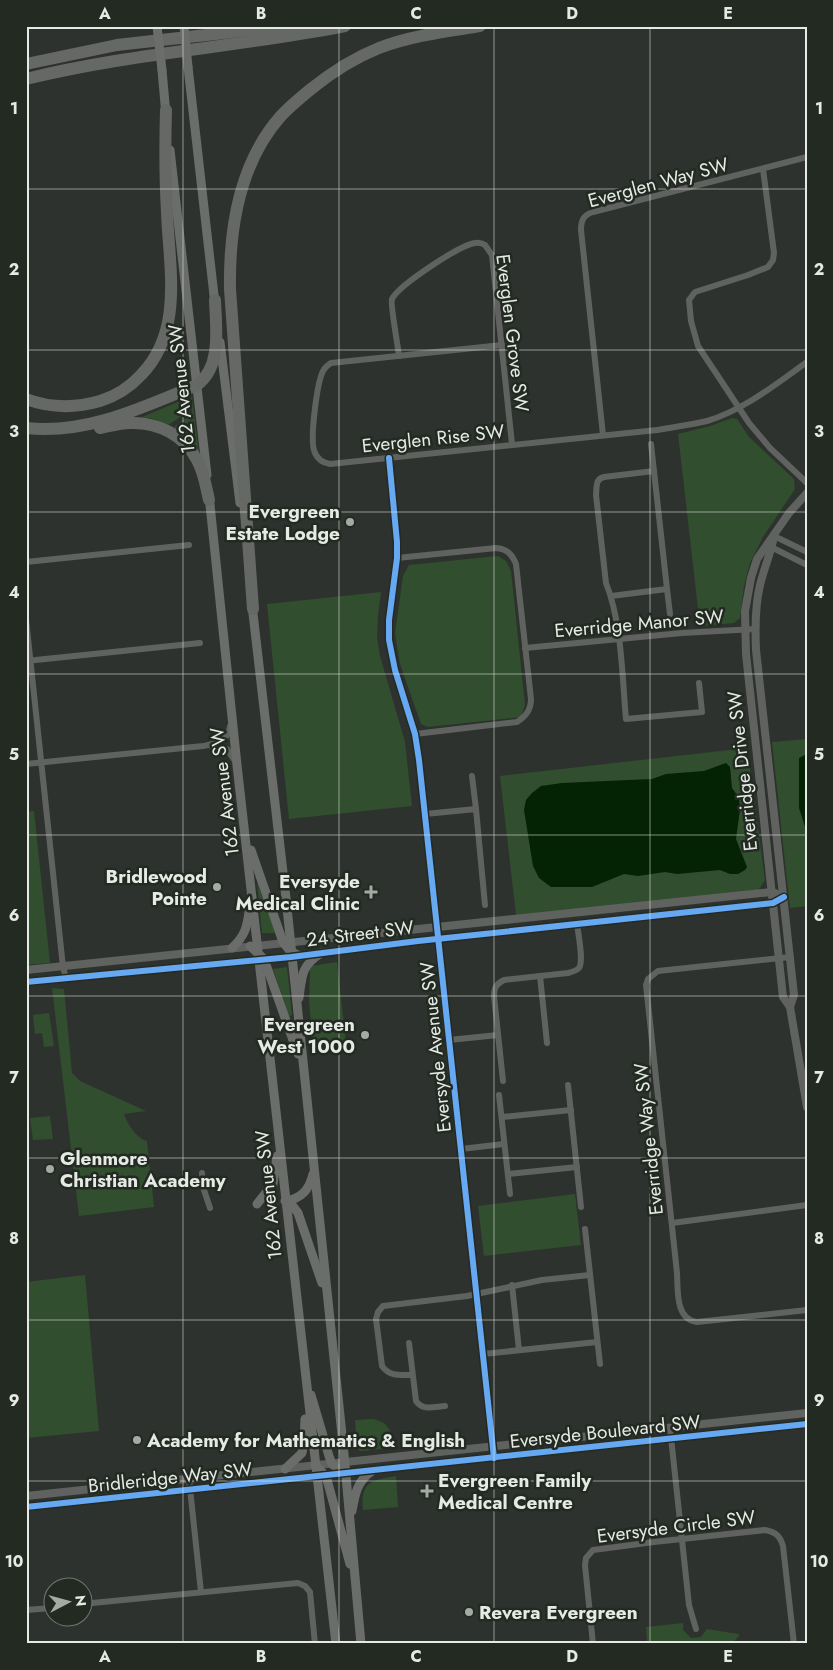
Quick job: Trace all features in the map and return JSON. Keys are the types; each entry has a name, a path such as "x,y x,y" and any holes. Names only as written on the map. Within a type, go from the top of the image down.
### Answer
{"highway":[{"path":"26,56 286,26"},
{"path":"26,79 92,64 277,38 345,26"},
{"path":"252,609 230,289 232,235 237,204 247,175 259,146 280,117 300,98 336,70 380,47 480,26"},
{"path":"26,64 116,45"},
{"path":"26,398 37,403 54,406 90,404 108,399 134,382 156,357 168,325 172,288 165,167 166,110"},
{"path":"26,430 64,428 105,420 146,407 204,381 210,371 216,341 215,300"},
{"path":"26,430 35,434 64,435 129,423 146,424 166,429 183,441 197,460 203,474 209,500"}],"main road":[{"name":"162 Avenue SW","path":"157,26 252,893 254,946 261,958 285,1201 316,1465"},
{"path":"184,26 291,950 345,1462 361,1644"},
{"path":"245,828 291,950"},
{"path":"232,948 247,929 252,893"},
{"path":"297,1013 303,970 309,961 321,953"},
{"path":"261,958 304,1074"},
{"path":"257,1204 273,1184 279,1143"},
{"path":"285,1201 296,1199 306,1192 314,1171"},
{"path":"285,1201 292,1205 298,1213 328,1300"},
{"path":"304,1371 332,1464 346,1474"},
{"path":"285,1469 303,1450 306,1391"},
{"path":"316,1465 356,1588"},
{"path":"350,1523 358,1484 364,1476 372,1471"},
{"path":"321,1476 336,1644"}],"street":[{"name":"Everglen Way SW","path":"603,435 581,230 582,219 585,215 593,212 807,157"},
{"path":"764,169 774,253 771,264 748,276 698,290 689,300 690,321 698,346 763,441 807,483"},
{"name":"Everglen Grove SW","path":"399,356 391,306 393,297 437,262 463,247 475,242 486,245 491,252 512,444"},
{"name":"Everglen Rise SW","path":"502,345 331,363 323,370 316,400 313,446 318,459 330,464 691,424 719,416 739,407 807,362"},
{"path":"651,444 670,614"},
{"name":"Eversyde Avenue SW","path":"389,458 397,542 397,558 389,620 390,650 394,670 415,734 494,1458"},
{"path":"654,471 604,477 597,481 596,495 606,582 611,596 618,640 626,719 702,712 699,683"},
{"name":"Everridge Drive SW","path":"790,1007 794,995 755,629 760,587 774,536 789,513 807,493"},
{"path":"774,536 807,552"},
{"path":"26,562 189,545"},
{"path":"770,547 807,565"},
{"name":"Everridge Drive SW","path":"770,547 757,559 751,578 747,596 745,629 783,997 790,1007 807,1106"},
{"path":"397,558 496,548 506,550 514,558 531,705 523,718 512,723 415,734"},
{"path":"611,596 667,590"},
{"path":"26,619 28,661 63,967 66,978"},
{"name":"Everridge Manor SW","path":"525,648 682,633 755,629"},
{"path":"28,661 200,644"},
{"path":"26,764 203,746 221,742 227,738 230,732 232,716"},
{"path":"756,745 766,744"},
{"path":"203,746 228,749 237,769"},
{"path":"472,776 486,904"},
{"path":"425,814 476,809"},
{"name":"24 Street SW","path":"26,982 261,958 291,950 437,926 772,892 784,897"},
{"name":"24 Street SW","path":"26,970 254,946 321,953 773,903 784,897"},
{"path":"503,1081 494,996 497,984 504,980 568,973 579,968 581,958 578,924"},
{"name":"Everridge Way SW","path":"790,957 658,971 650,976 647,982 683,1316 690,1321 696,1322 807,1310"},
{"path":"540,976 547,1043"},
{"path":"449,1040 498,1035"},
{"path":"568,1085 581,1207"},
{"path":"499,1095 510,1194"},
{"path":"502,1117 571,1110"},
{"path":"461,1149 504,1144"},
{"path":"508,1174 577,1168"},
{"path":"202,1173 203,1187 210,1208"},
{"path":"672,1223 807,1204"},
{"path":"585,1228 600,1364"},
{"path":"412,1375 392,1374 387,1372 382,1366 376,1319 380,1309 389,1305 476,1293 542,1280 590,1275"},
{"path":"512,1285 519,1350"},
{"path":"483,1354 597,1342"},
{"path":"408,1343 414,1398 418,1404 426,1408 445,1406"},
{"name":"Eversyde Boulevard SW","path":"345,1462 807,1413"},
{"name":"Eversyde Boulevard SW","path":"321,1476 807,1424"},
{"path":"670,1428 689,1605 696,1629"},
{"name":"Bridleridge Way SW","path":"26,1496 345,1462"},
{"name":"Bridleridge Way SW","path":"26,1508 321,1476"},
{"path":"189,1479 201,1592"},
{"path":"97,1488 98,1500"},
{"name":"Eversyde Circle SW","path":"593,1644 585,1565 588,1554 596,1548 766,1530 779,1536 783,1546 794,1644"},
{"path":"92,1603 294,1582 302,1584 310,1592 315,1644"},
{"path":"26,1610 42,1609"}],"shaded area":[{"path":"191,397 199,453 174,428 192,414"},
{"path":"185,399 188,412 168,425 154,419 142,417"},
{"path":"732,418 737,419 749,437 794,479 795,489 763,537 750,563 744,586 740,618 734,623 700,626 678,434"},
{"path":"498,556 506,561 511,571 525,705 521,717 428,727 421,724 400,664 395,633 403,576 409,565"},
{"path":"381,592 377,637 380,656 405,742 412,806 289,819 267,604"},
{"path":"807,739 807,906 790,908 772,742"},
{"path":"747,748 765,880 760,888 755,891 516,915 500,776"},
{"path":"807,754 807,833 799,808 799,758"},
{"path":"726,763 730,767 732,788 739,798 740,809 736,839 747,867 745,870 738,874 730,874 720,870 677,874 665,872 638,876 624,874 592,887 551,887 539,878 533,866 524,810 526,800 541,786 562,783 652,779 666,774 704,771"},
{"path":"34,811 50,963 26,965 26,812"},
{"path":"257,882 275,931 274,933 262,933"},
{"path":"337,962 346,1043 314,1046 309,1003 310,970 312,966"},
{"path":"287,967 292,1015 289,1016 273,969"},
{"path":"52,988 64,989 72,1073 80,1081 146,1111 124,1114 133,1130 139,1137 147,1141 154,1207 79,1216"},
{"path":"49,1013 54,1046 44,1047 42,1033 35,1034 33,1015"},
{"path":"50,1116 53,1139 33,1140 30,1118"},
{"path":"575,1194 581,1245 484,1256 478,1206"},
{"path":"85,1275 99,1431 26,1438 26,1282"},
{"path":"372,1419 382,1422 389,1428 394,1447 364,1451 360,1451 357,1448 355,1420"},
{"path":"396,1476 398,1507 363,1510 363,1493 369,1484 380,1479"},
{"path":"683,1623 683,1630 691,1638 701,1637 707,1629 739,1634 739,1636 732,1644 647,1644 646,1627"}],"cycle path":[{"path":"389,458 397,542 397,558 389,620 389,640 395,670 415,734 419,760 494,1458"},
{"path":"26,982 291,957 418,941 773,903 784,897"},
{"path":"26,1507 807,1424"}],"place":[{"name":"Evergreen Estate Lodge","path":"350,522"},
{"name":"Bridlewood Pointe","path":"217,887"},
{"name":"Eversyde Medical Clinic","path":"371,892"},
{"name":"Evergreen West 1000","path":"365,1035"},
{"name":"Glenmore Christian Academy","path":"50,1169"},
{"name":"Academy for Mathematics & English","path":"137,1440"},
{"name":"Evergreen Family Medical Centre","path":"427,1491"},
{"name":"Revera Evergreen","path":"469,1612"}]}
